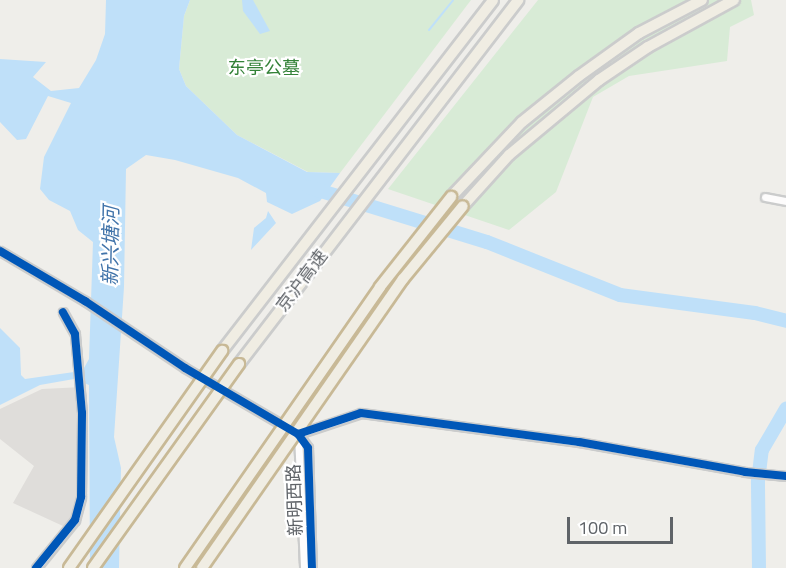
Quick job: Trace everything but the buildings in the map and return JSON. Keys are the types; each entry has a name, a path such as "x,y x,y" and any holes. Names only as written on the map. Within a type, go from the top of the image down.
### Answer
{"highway":[{"name":"京沪高速","path":"69,568 222,351 493,0"},
{"name":"京沪高速","path":"93,568 239,363 518,0"},
{"path":"184,568 381,287 451,197 522,122 579,76 639,33 702,0"},
{"path":"202,568 396,288 463,206 509,155 599,80 648,47 734,0"}],"street":[{"path":"765,198 786,201"},
{"path":"0,250 85,300 125,330 185,368 298,434 361,413 579,442 745,472 786,476"},
{"path":"36,568 79,512 79,379 75,334 63,312"},
{"name":"新明西路","path":"298,434 304,568"},
{"name":"新明西路","path":"298,434 308,448 312,568"}],"shaded area":[{"path":"83,387 82,515 63,526 13,503 34,466 0,439 0,409 42,389"}],"green space":[{"name":"东亭公墓","path":"190,0 471,0 340,173 308,172 237,135 186,86 179,69 184,16"},
{"path":"538,0 751,0 754,15 730,27 727,61 629,76 593,97 556,192 509,230 388,189"}],"water":[{"name":"新兴塘河","path":"106,0 190,0 184,16 179,69 186,86 237,135 307,172 340,173 320,201 292,214 267,202 266,193 238,178 175,160 146,155 126,169 124,287 114,437 121,468 119,568 90,568 89,385 74,379 40,385 0,405 0,328 20,348 21,375 25,379 74,372 84,368 89,359 93,242 78,230 70,211 49,200 40,189 44,157 71,103 48,96 26,139 17,140 0,122 0,59 46,62 33,77 51,91 79,88 96,60 105,34"},
{"path":"242,0 253,0 270,31 260,34 243,11"},
{"path":"268,211 276,223 251,250 254,228 266,218"}],"waterway":[{"path":"429,30 453,0"},
{"path":"308,187 487,242 620,295 755,313 786,321"},
{"path":"759,568 758,481 762,450 786,409"}],"cycle path":[{"path":"0,251 85,301 185,368 298,434 308,448 312,568"},
{"path":"36,568 75,520 81,497 82,413 75,334 63,312"},
{"path":"298,434 361,413 579,442 745,472 786,476"}]}
